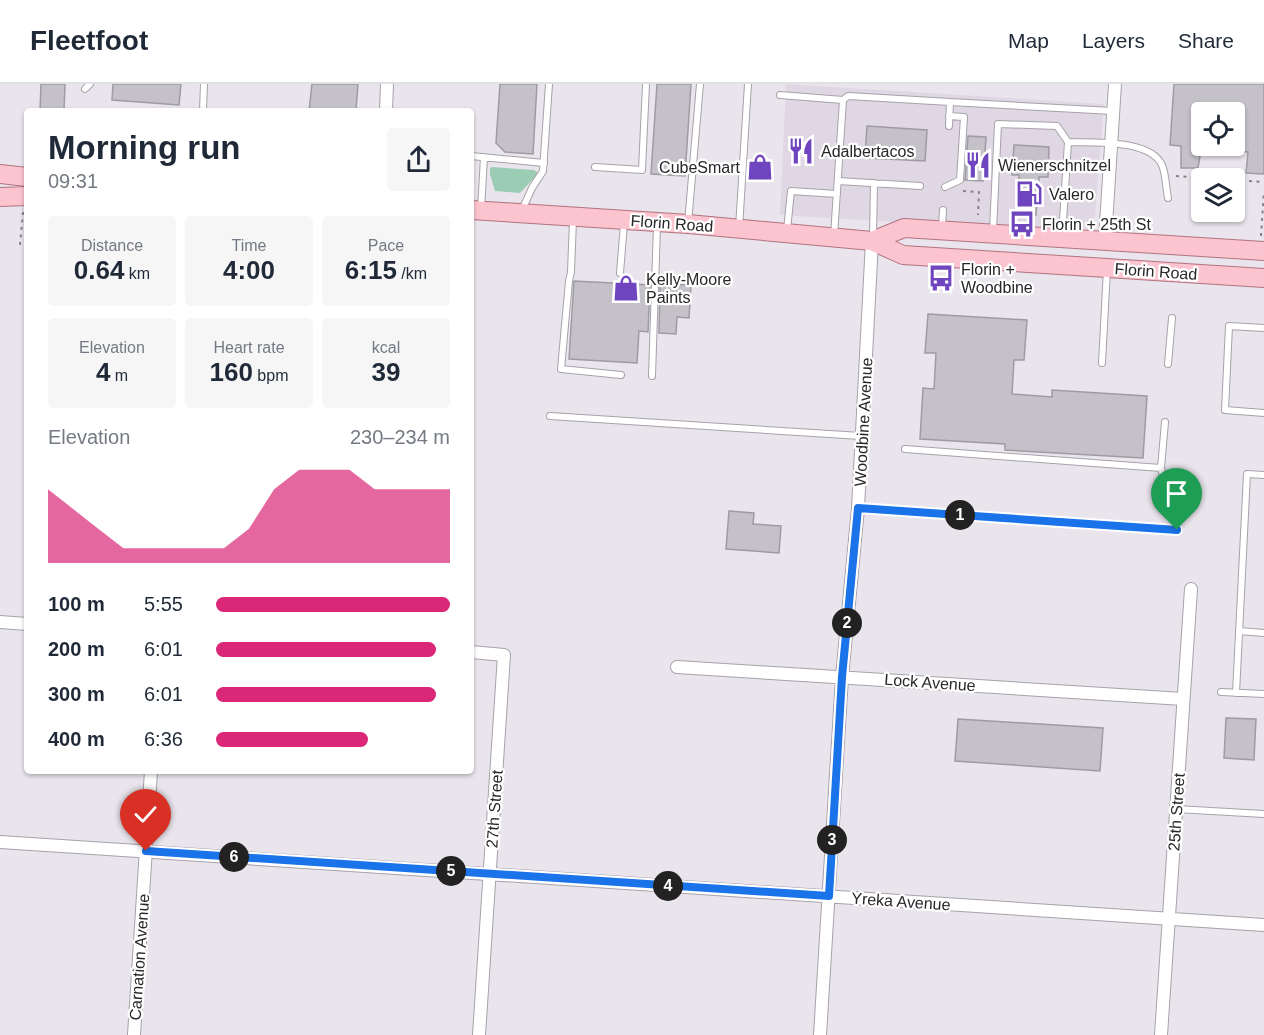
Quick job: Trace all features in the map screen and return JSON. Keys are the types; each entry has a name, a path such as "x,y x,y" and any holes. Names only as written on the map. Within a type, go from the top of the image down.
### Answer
{"main road":[{"path":"0,174 24,177"},
{"path":"0,197 24,203"},
{"name":"Florin Road","path":"476,210 688,224 872,241 903,255 1264,278"},
{"name":"Florin Road","path":"872,241 904,228 942,231 985,229 1062,238 1174,245 1262,246"},
{"path":"1049,265 1106,240"},
{"path":"1107,268 1174,245"}],"street":[{"path":"386,108 387,84"},
{"path":"1106,240 1115,84"},
{"name":"Woodbine Avenue","path":"820,1035 842,677 858,508 872,241"},
{"name":"25th Street","path":"1161,1035 1191,589"},
{"path":"0,622 24,624"},
{"name":"27th Street","path":"474,652 504,655 479,1035"},
{"name":"Lock Avenue","path":"676,667 1184,699"},
{"name":"Carnation Avenue","path":"134,1035 151,774"},
{"name":"Yreka Avenue","path":"0,842 1264,925"}],"lane":[{"path":"203,108 204,84"},
{"path":"520,213 543,171 549,84"},
{"path":"595,167 642,170 646,84"},
{"path":"688,224 700,84"},
{"path":"739,228 748,84"},
{"path":"780,96 843,100 849,96 1113,111"},
{"path":"834,237 843,100"},
{"path":"949,126 950,102"},
{"path":"945,187 960,180 963,138 964,117 949,117"},
{"path":"985,229 998,124 1057,126 1068,142 1062,238"},
{"path":"1068,142 1136,147 1150,153 1161,164 1168,198"},
{"path":"474,156 544,163"},
{"path":"476,210 484,157"},
{"path":"838,181 920,186"},
{"path":"872,241 874,183"},
{"path":"787,233 791,191 837,194"},
{"path":"942,231 944,210"},
{"path":"573,216 571,272 561,369 621,375"},
{"path":"620,273 624,220"},
{"path":"652,376 657,222"},
{"path":"1102,363 1107,268"},
{"path":"1168,364 1172,318"},
{"path":"1264,328 1230,326 1225,410 1264,413"},
{"path":"550,416 862,436"},
{"path":"858,508 1177,530 1161,468 1164,422"},
{"path":"905,449 1161,468"},
{"path":"1236,693 1247,474 1264,475"},
{"path":"1239,631 1264,633"},
{"path":"1221,692 1264,694"},
{"path":"1176,809 1264,814"}],"path":[{"path":"1245,181 1264,182"},
{"path":"963,184 962,191 979,192 985,229"},
{"path":"1262,246 1264,191"},
{"path":"24,214 21,245 24,246"}],"shaded area":[{"path":"786,84 1104,104 1095,216 1088,228 1077,233 780,215"}],"green space":[{"path":"492,167 534,170 537,175 520,193 495,191 490,174"}],"building":[{"path":"41,84 65,84 64,108 40,108"},
{"path":"113,84 181,84 179,105 112,100"},
{"path":"312,84 358,84 356,108 309,108"},
{"path":"500,84 537,84 533,154 505,152 496,143"},
{"path":"657,84 691,84 685,176 651,174"},
{"path":"1174,84 1264,84 1264,174 1246,173 1248,152 1245,152 1245,102 1191,102 1191,156 1200,156 1198,168 1181,168 1181,146 1170,145"},
{"path":"867,126 927,130 925,161 865,158"},
{"path":"968,136 986,137 983,181 965,180"},
{"path":"1014,145 1049,147 1048,177 1039,177 1036,215 1017,214 1019,175 1012,175"},
{"path":"574,281 650,285 648,332 639,331 637,363 569,359"},
{"path":"662,284 691,285 689,318 677,317 676,334 659,333 660,286"},
{"path":"928,314 1027,320 1024,360 1014,360 1012,394 1052,397 1052,390 1147,396 1143,458 1005,450 1005,444 920,439 923,388 934,389 936,353 925,353"},
{"path":"729,511 754,513 753,524 781,526 779,553 726,549"},
{"path":"1226,718 1256,719 1254,760 1224,758"},
{"path":"958,719 1103,728 1100,771 955,761"}],"place":[{"name":"Adalbertacos","path":"801,151"},
{"name":"Wienerschnitzel","path":"978,165"},
{"name":"CubeSmart","path":"760,167"},
{"name":"Valero","path":"1029,194"},
{"name":"Florin + 25th St","path":"1022,224"},
{"name":"Florin + Woodbine","path":"941,278"},
{"name":"Kelly-Moore Paints","path":"626,288"}],"route":[{"path":"146,851 829,896 842,677 858,508 1177,530"}]}
